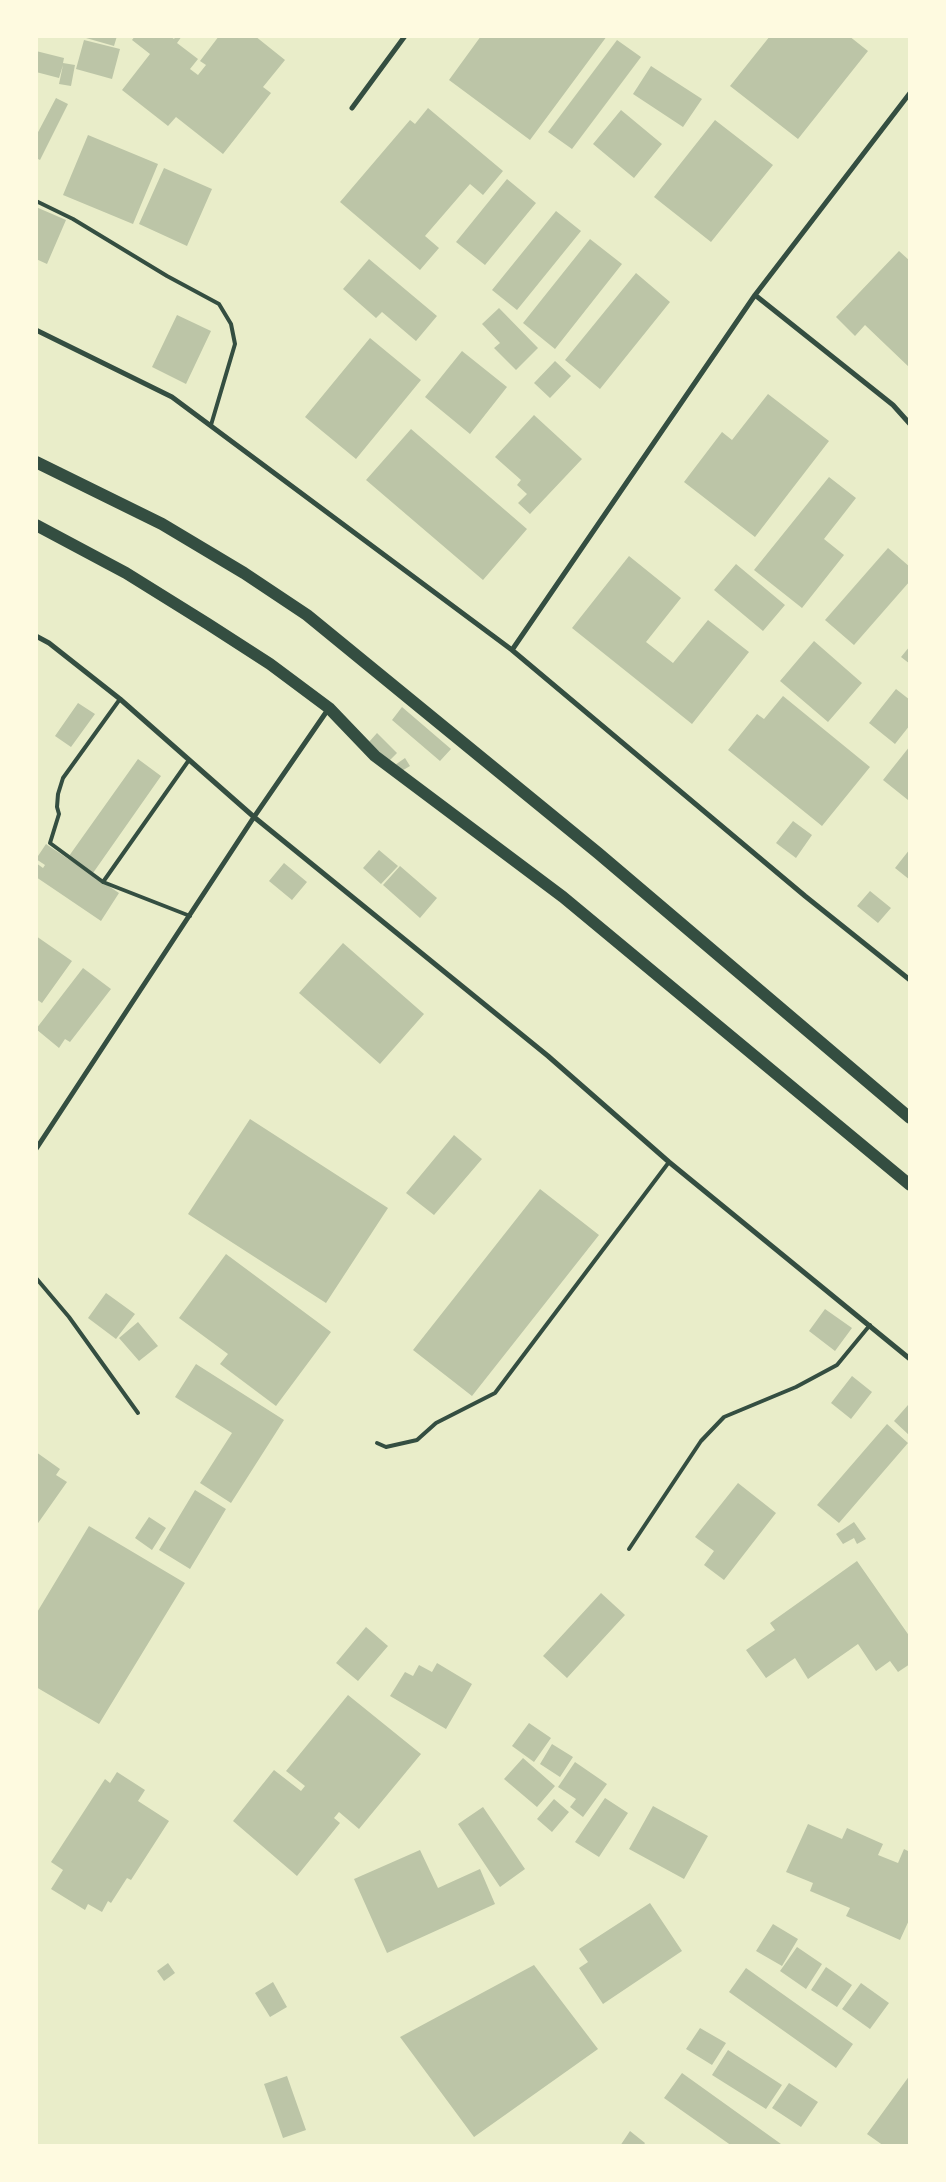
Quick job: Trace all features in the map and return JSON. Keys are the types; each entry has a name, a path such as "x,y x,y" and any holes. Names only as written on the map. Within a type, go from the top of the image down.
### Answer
{"main road":[{"path":"36,462 162,524 244,573 307,615 598,853 910,1118"},
{"path":"36,525 126,573 200,618 270,664 329,708 375,756 563,897 910,1185"}],"street":[{"path":"352,108 404,36"},
{"path":"512,650 754,295 910,93"},
{"path":"754,295 893,406 910,424"},
{"path":"36,330 172,397 211,426 512,650 805,896 910,980"},
{"path":"36,636 49,643 120,699 254,817 548,1056 669,1162 910,1359"},
{"path":"36,1149 254,817 329,708"}],"lane":[{"path":"36,201 73,219 167,276 219,304 231,324 235,344 211,426"},
{"path":"120,699 63,778 58,794 57,807 59,814 50,843 103,882 190,916"},
{"path":"103,882 189,760"},
{"path":"377,1443 386,1447 417,1440 436,1423 495,1393 669,1162"},
{"path":"36,1278 69,1317 138,1413"},
{"path":"628,1549 701,1441 724,1417 796,1387 837,1365 870,1325"}],"building":[{"path":"79,36 117,36 114,46"},
{"path":"135,36 170,36 174,39 176,36 182,36 177,43 198,59 190,69 198,75 206,65 200,61 219,36 255,36 285,60 263,87 271,93 223,154 176,117 168,126 122,90 150,54 132,40"},
{"path":"481,36 607,36 530,140 449,80"},
{"path":"770,36 849,36 868,51 798,139 730,86"},
{"path":"84,40 120,49 112,79 76,69"},
{"path":"617,40 641,57 572,149 548,132"},
{"path":"36,51 64,58 63,63 75,65 71,86 59,84 63,65 59,78 36,72"},
{"path":"651,66 702,99 683,127 633,94"},
{"path":"56,98 68,104 40,160 36,158 36,136"},
{"path":"428,108 503,171 483,195 470,184 425,236 439,248 420,270 340,202 410,120 415,124"},
{"path":"621,110 662,144 634,178 593,144"},
{"path":"715,120 773,165 711,242 654,197"},
{"path":"88,135 158,164 133,224 63,195"},
{"path":"164,168 212,189 187,246 139,224"},
{"path":"507,179 536,203 485,265 456,242"},
{"path":"36,207 66,220 47,264 36,259"},
{"path":"556,211 581,231 517,310 492,290"},
{"path":"590,239 622,264 555,349 523,323"},
{"path":"899,251 910,261 910,368 865,325 855,336 836,317"},
{"path":"369,259 437,316 416,341 382,312 376,318 343,289"},
{"path":"636,273 670,302 600,389 565,360"},
{"path":"499,308 538,348 516,370 494,348 500,343 482,324"},
{"path":"177,315 211,331 186,384 152,367"},
{"path":"370,338 421,380 356,459 305,417"},
{"path":"462,351 507,387 470,434 425,397"},
{"path":"555,361 571,376 550,398 534,383"},
{"path":"768,394 829,441 755,537 684,482 722,432 732,440"},
{"path":"534,415 582,459 530,514 518,503 527,494 517,485 521,480 495,457"},
{"path":"411,429 527,529 483,580 366,480"},
{"path":"829,477 856,498 824,539 844,555 802,608 754,570"},
{"path":"888,548 910,567 910,581 854,645 825,620"},
{"path":"629,556 681,598 646,642 673,663 708,620 749,652 692,724 572,628"},
{"path":"736,564 785,605 763,631 714,590"},
{"path":"814,641 862,683 828,722 780,681"},
{"path":"910,646 910,664 901,657"},
{"path":"896,689 910,700 910,725 895,744 869,723"},
{"path":"783,696 870,767 822,826 728,750 757,714 764,719"},
{"path":"78,703 95,714 71,747 55,736"},
{"path":"402,707 451,749 440,761 392,720"},
{"path":"377,733 397,753 388,762 369,742"},
{"path":"910,746 910,797 908,800 883,780"},
{"path":"405,758 410,766 400,772 395,765"},
{"path":"138,759 161,776 93,873 69,856"},
{"path":"793,821 812,835 796,858 776,843"},
{"path":"46,844 119,893 101,921 36,877 36,863 43,868 45,865 36,859"},
{"path":"910,849 910,880 895,868"},
{"path":"379,850 398,866 381,884 363,868"},
{"path":"284,863 307,882 292,900 269,881"},
{"path":"400,866 437,898 420,918 383,885"},
{"path":"870,891 891,908 878,923 857,906"},
{"path":"36,936 72,961 42,1003 36,999"},
{"path":"343,943 424,1014 380,1064 299,993"},
{"path":"83,968 111,989 70,1042 65,1039 59,1048 36,1029"},
{"path":"250,1119 388,1208 326,1303 188,1214"},
{"path":"454,1135 482,1159 434,1215 406,1193"},
{"path":"540,1189 599,1235 472,1396 413,1350"},
{"path":"226,1254 331,1332 276,1406 220,1364 228,1354 179,1318"},
{"path":"106,1293 135,1314 116,1339 88,1318"},
{"path":"825,1309 852,1328 835,1351 809,1331"},
{"path":"138,1322 158,1346 139,1361 119,1338"},
{"path":"196,1364 284,1420 231,1503 200,1483 232,1433 175,1397"},
{"path":"852,1376 872,1392 851,1419 831,1403"},
{"path":"908,1405 910,1406 910,1436 894,1421"},
{"path":"887,1424 908,1443 839,1523 817,1505"},
{"path":"36,1452 60,1469 56,1475 67,1482 36,1526"},
{"path":"738,1483 776,1513 724,1580 704,1565 714,1551 695,1537"},
{"path":"195,1490 226,1509 190,1569 159,1550"},
{"path":"149,1517 166,1528 152,1550 135,1538"},
{"path":"854,1522 866,1539 857,1544 854,1538 843,1544 836,1534"},
{"path":"89,1526 185,1583 99,1724 36,1687 36,1614"},
{"path":"857,1561 910,1637 910,1664 898,1672 890,1661 876,1671 858,1644 808,1679 795,1658 766,1678 746,1650 775,1630 770,1623"},
{"path":"601,1593 625,1615 567,1678 543,1656"},
{"path":"366,1627 388,1646 358,1681 336,1663"},
{"path":"437,1663 472,1684 446,1729 390,1696 405,1672 413,1676 419,1665 432,1672"},
{"path":"348,1695 421,1754 359,1829 339,1812 334,1818 340,1823 297,1876 233,1821 274,1770 301,1791 305,1786 286,1771"},
{"path":"529,1723 551,1738 534,1762 512,1746"},
{"path":"552,1744 573,1757 560,1777 540,1764"},
{"path":"523,1758 555,1786 537,1807 504,1779"},
{"path":"575,1762 607,1784 583,1817 570,1807 576,1799 558,1787"},
{"path":"117,1772 145,1790 138,1801 169,1821 131,1880 127,1878 111,1903 108,1901 102,1912 88,1904 85,1910 51,1889 63,1870 51,1862 105,1779 110,1783"},
{"path":"605,1798 628,1813 599,1857 575,1842"},
{"path":"554,1799 569,1812 552,1832 537,1819"},
{"path":"653,1806 708,1836 684,1879 629,1849"},
{"path":"483,1807 525,1869 500,1887 458,1824"},
{"path":"808,1824 842,1839 847,1828 883,1844 878,1855 898,1863 904,1849 910,1852 910,1918 900,1940 846,1916 850,1908 810,1891 813,1883 786,1872"},
{"path":"420,1850 438,1888 480,1869 495,1904 387,1953 354,1879"},
{"path":"650,1903 682,1951 603,2004 579,1968 588,1962 579,1949"},
{"path":"773,1924 798,1939 782,1966 756,1951"},
{"path":"797,1947 822,1964 806,1989 780,1971"},
{"path":"168,1963 175,1973 164,1981 157,1971"},
{"path":"534,1965 598,2049 474,2137 400,2037"},
{"path":"826,1967 852,1985 837,2007 811,1990"},
{"path":"746,1968 853,2044 836,2068 729,1992"},
{"path":"273,1982 287,2007 270,2017 255,1993"},
{"path":"861,1983 889,2003 870,2029 842,2009"},
{"path":"700,2028 726,2043 712,2065 686,2049"},
{"path":"728,2050 782,2085 766,2109 712,2075"},
{"path":"682,2073 781,2144 779,2146 732,2146 664,2098"},
{"path":"910,2075 910,2146 884,2146 867,2134"},
{"path":"287,2076 306,2130 283,2138 264,2084"},
{"path":"789,2083 818,2102 801,2127 772,2108"},
{"path":"630,2131 645,2143 643,2146 620,2146"}]}
